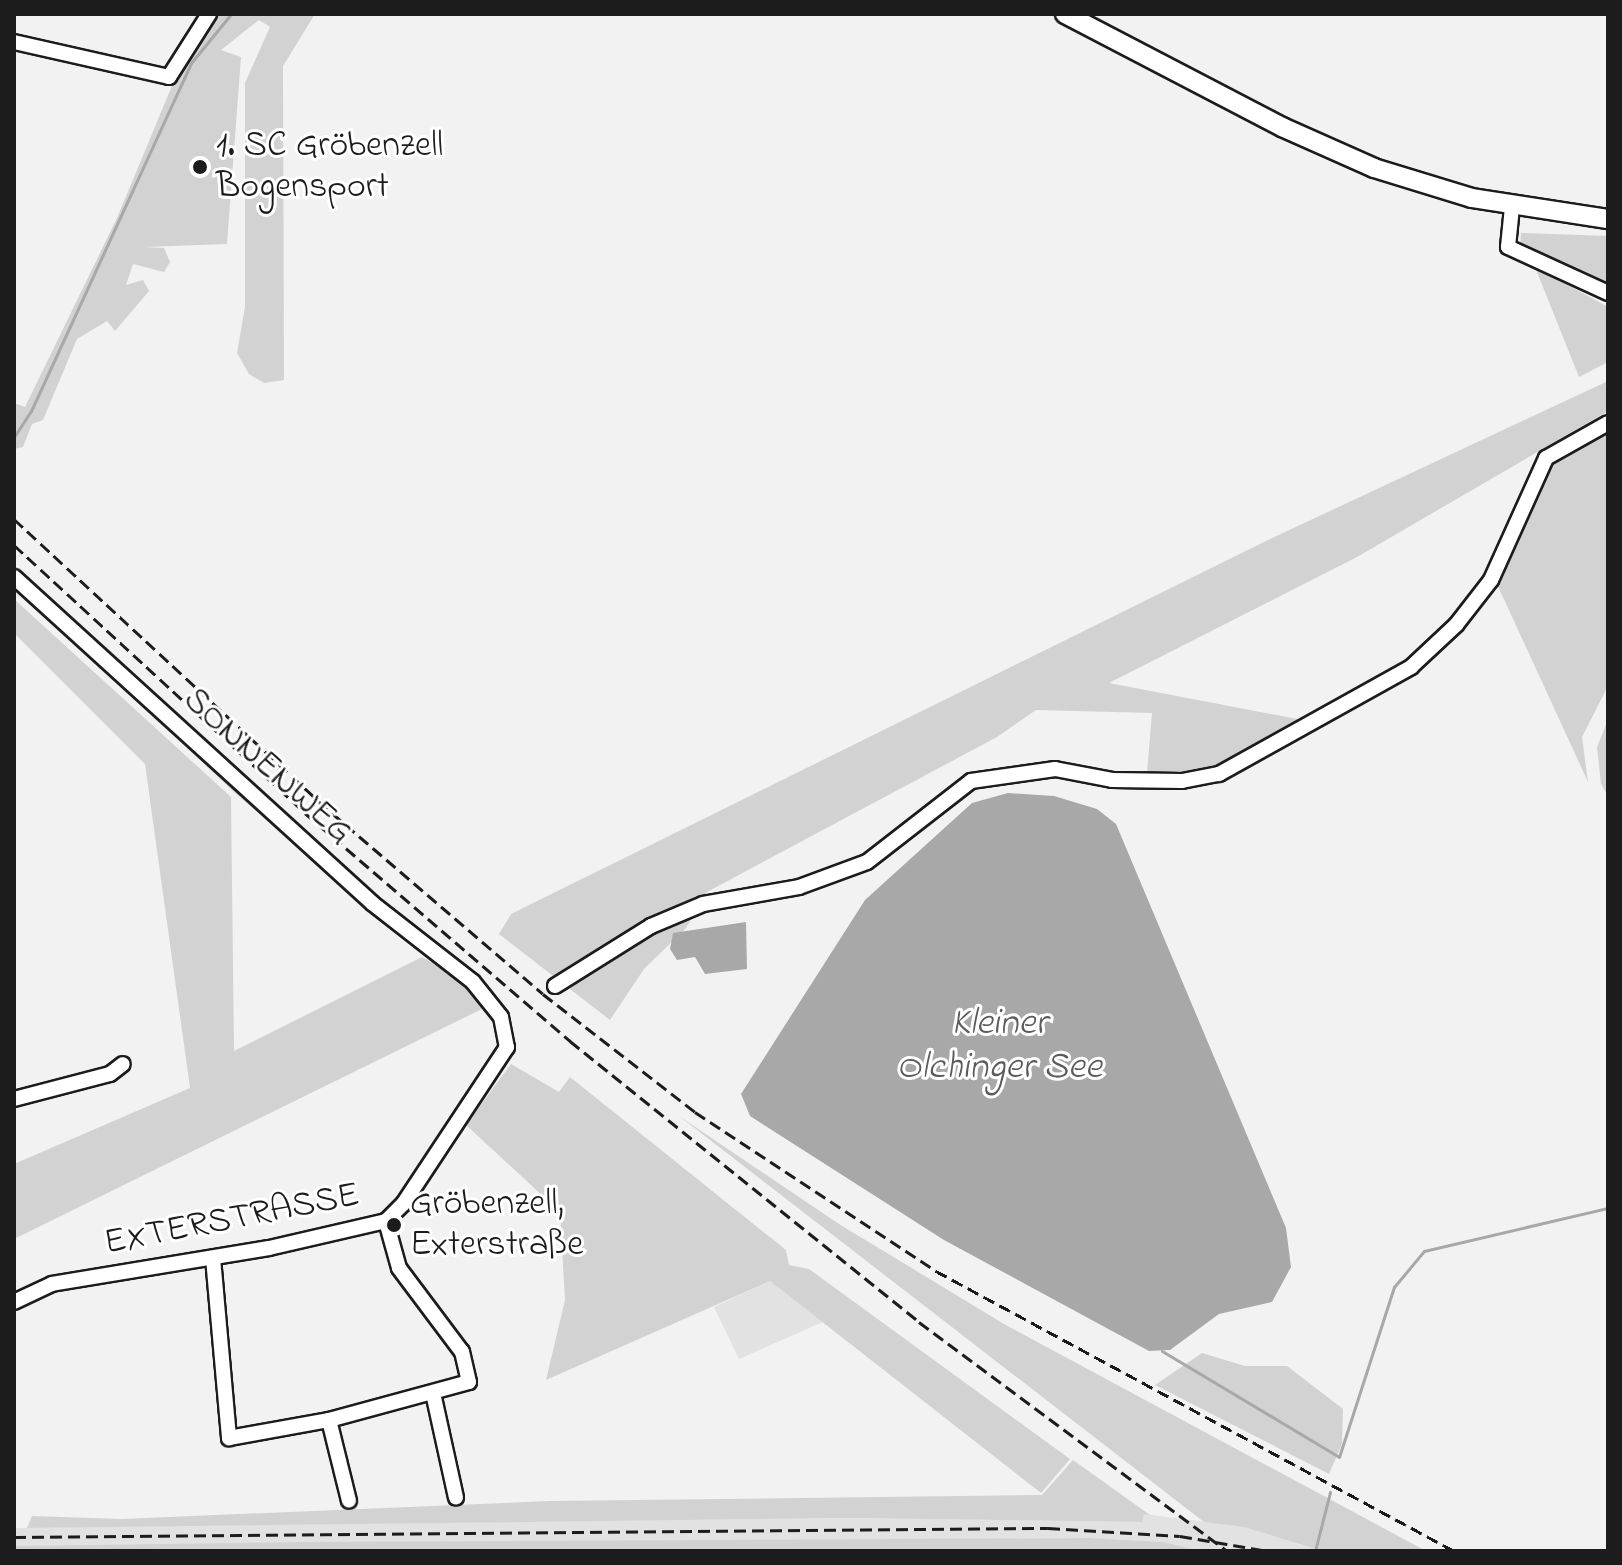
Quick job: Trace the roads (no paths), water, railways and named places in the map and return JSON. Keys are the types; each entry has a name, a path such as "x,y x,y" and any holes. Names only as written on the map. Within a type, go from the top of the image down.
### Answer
{"main road":[{"path":"1065,14 1326,148 1423,184 1512,207 1608,219"}],"street":[{"path":"14,42 169,77 209,14"},
{"path":"1512,207 1508,247 1608,293"},
{"path":"555,986 651,926 703,904 799,887 867,862 971,781 1055,769 1112,780 1182,781 1219,774 1411,667 1456,625 1491,580 1546,458 1608,423"},
{"name":"SONNENWEG","path":"14,577 372,903 485,994"},
{"name":"EXTERSTRASSE","path":"14,1302 52,1284 213,1258 386,1221 403,1204 502,1060 506,1034 485,994"},
{"path":"14,1099 110,1074 123,1064"},
{"path":"213,1258 229,1438 329,1420 469,1382 458,1345 399,1268 386,1221"},
{"path":"433,1393 456,1498"},
{"path":"329,1420 349,1501"}],"water":[{"name":"Kleiner Olchinger See","path":"1008,793 1054,796 1097,809 1116,824 1286,1228 1291,1267 1272,1302 1219,1314 1170,1350 1149,1351 944,1240 750,1116 741,1094 865,900 972,803"},
{"path":"746,922 747,969 705,974 695,957 677,960 670,949 673,933"}],"waterway":[{"path":"14,437 31,411 191,63 231,14"},
{"path":"1162,1351 1339,1457 1394,1287 1424,1251 1608,1208"},
{"path":"1315,1551 1330,1492"}],"railway":[{"path":"14,519 318,801 543,994 695,1112 936,1271 1454,1551"},
{"path":"14,545 305,813 570,1041 919,1322 1227,1551"},
{"path":"14,1537 1048,1528 1180,1536 1268,1551"}],"place":[{"name":"1. SC Gröbenzell Bogensport","path":"200,167"},
{"name":"Gröbenzell, Exterstraße","path":"394,1225"}]}
